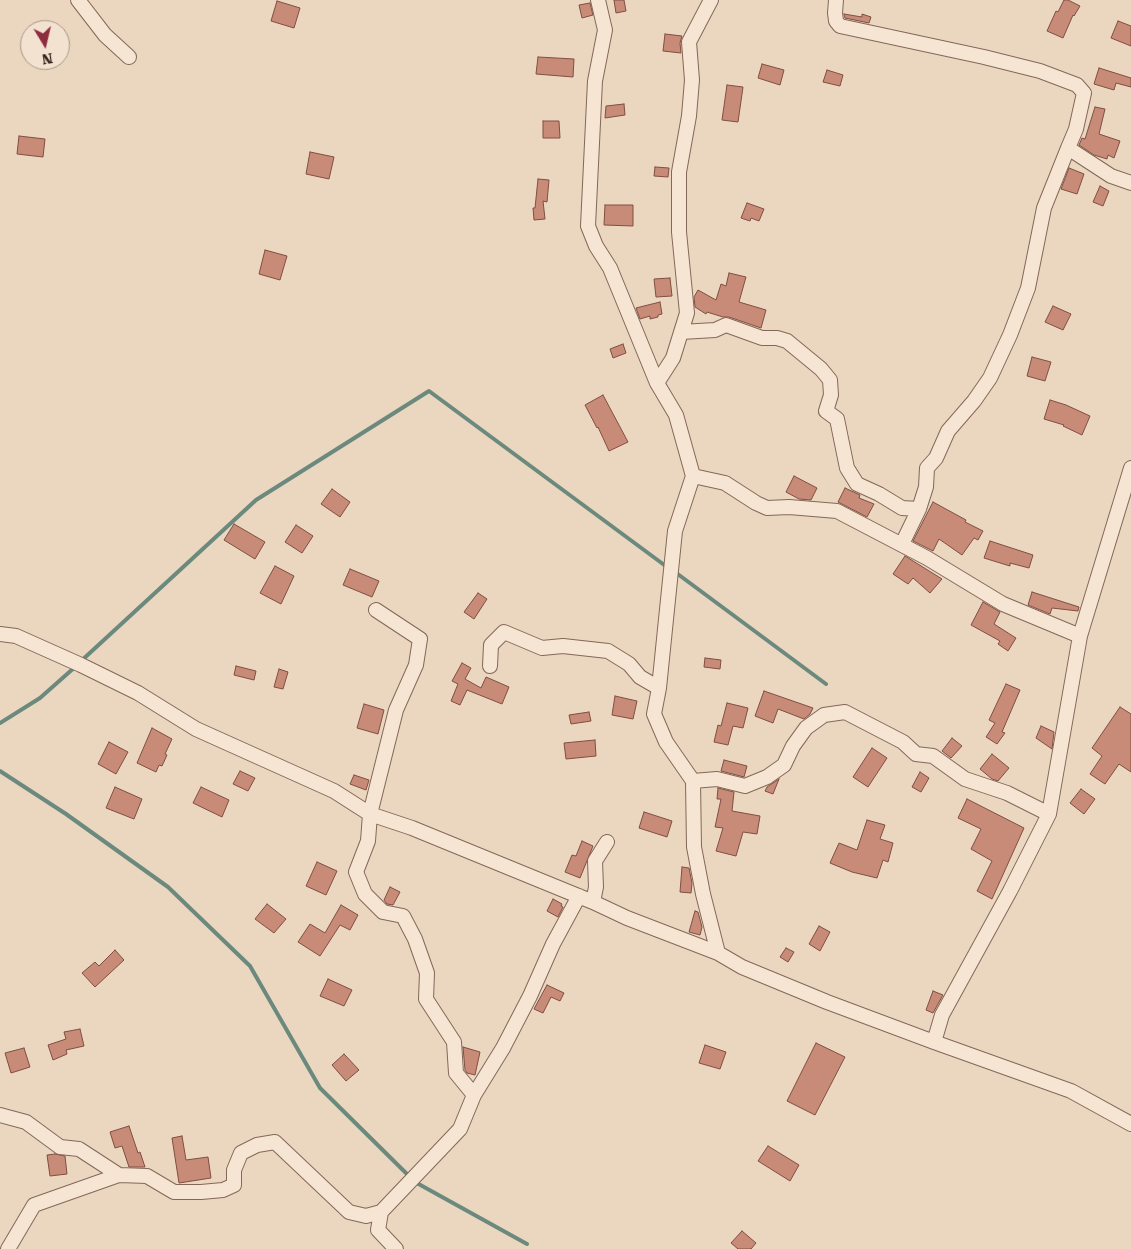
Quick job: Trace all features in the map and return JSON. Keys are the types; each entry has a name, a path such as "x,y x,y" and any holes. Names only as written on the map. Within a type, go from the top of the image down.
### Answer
{"street":[{"path":"78,0 105,35 129,57"},
{"path":"598,0 605,30 595,82 588,226 596,246 610,268 657,383 676,415 693,476 675,531 659,688 654,714 666,742 693,781 694,846 703,894 718,953"},
{"path":"657,383 674,358 687,313 679,232 679,172 692,80 689,42 710,0"},
{"path":"836,0 836,21 840,26 1040,71 1077,85 1084,93 1076,129 1044,208 1028,288 1010,334 990,378 974,401 948,431 936,458 928,468 926,487 919,509 902,544"},
{"path":"1068,148 1111,176 1131,183"},
{"path":"681,332 715,330 726,325 762,338 777,338 787,341 821,369 830,380 831,396 826,411 837,419 847,468 857,484 879,494 902,508 919,509"},
{"path":"934,1042 942,1015 1010,891 1049,814 1080,636 1131,468"},
{"path":"693,476 725,483 767,508 789,507 837,511 928,558 1003,604 1080,636"},
{"path":"376,610 420,639 416,665 396,710 370,814 368,841 356,872 365,894 383,912 403,916 415,939 427,973 426,999 454,1042 456,1073 474,1095"},
{"path":"490,666 491,646 504,632 542,648 563,646 608,650 629,664 640,677 659,688"},
{"path":"0,634 16,636 81,665 138,693 196,729 334,791 370,814 412,828 579,896 627,918 718,953 742,967 934,1042 1071,1091 1131,1124"},
{"path":"693,781 717,779 745,786 768,777 784,765 793,746 806,728 824,716 845,712 903,742 916,754 933,756 965,779 1007,793 1049,814"},
{"path":"593,902 596,887 594,865 608,842"},
{"path":"8,1249 34,1205 119,1175 147,1176 174,1192 223,1190 234,1185 234,1170 241,1153 257,1145 275,1142 349,1212 366,1216 381,1212 460,1129 474,1095 503,1048 530,996 553,944 579,896"},
{"path":"0,1116 26,1122 60,1147 79,1149 119,1175"},
{"path":"381,1212 378,1230 396,1249"}],"building":[{"path":"614,0 624,0 626,11 616,13"},
{"path":"1064,0 1080,6 1073,15 1063,38 1047,31 1056,11 1058,12"},
{"path":"277,1 300,8 294,28 271,21"},
{"path":"590,3 593,15 582,18 579,5"},
{"path":"844,14 862,17 862,14 871,17 869,23 845,18"},
{"path":"1118,21 1131,26 1131,46 1111,38"},
{"path":"665,34 682,36 680,43 681,53 663,51"},
{"path":"538,57 574,59 573,77 536,74"},
{"path":"762,64 784,70 780,85 758,78"},
{"path":"1099,68 1131,78 1131,87 1116,83 1114,90 1094,84"},
{"path":"827,70 843,75 840,86 823,82"},
{"path":"727,85 743,87 738,122 722,120"},
{"path":"624,104 625,115 605,118 606,106"},
{"path":"1095,107 1105,109 1099,134 1120,141 1114,158 1108,155 1107,159 1094,155 1079,145 1082,138 1085,139"},
{"path":"543,121 559,121 560,138 543,138"},
{"path":"19,136 45,139 43,157 17,154"},
{"path":"310,152 334,157 329,179 306,174"},
{"path":"655,167 669,168 668,177 654,176"},
{"path":"1069,168 1084,174 1077,194 1061,189"},
{"path":"538,179 549,180 547,202 543,201 545,219 534,220 533,208 535,208"},
{"path":"1100,186 1109,191 1103,206 1093,202"},
{"path":"747,203 764,209 759,221 751,218 750,221 741,218"},
{"path":"605,205 633,205 633,226 604,225"},
{"path":"265,250 287,256 280,280 259,274"},
{"path":"729,273 746,277 739,302 766,310 761,328 729,317 707,312 706,314 695,307 694,297 698,290 716,300 721,284 726,286"},
{"path":"670,278 672,296 656,297 654,279"},
{"path":"660,302 662,314 650,319 650,316 640,319 636,308"},
{"path":"1053,306 1071,314 1063,330 1045,322"},
{"path":"623,344 626,353 613,358 610,349"},
{"path":"1032,357 1051,362 1045,381 1027,376"},
{"path":"603,395 628,442 609,451 585,405"},
{"path":"1050,400 1090,416 1082,435 1064,425 1044,419"},
{"path":"794,476 817,488 811,500 799,499 786,492"},
{"path":"845,488 860,495 859,498 874,504 867,517 838,502"},
{"path":"332,489 350,502 340,517 321,504"},
{"path":"933,502 983,531 978,540 974,538 962,555 939,539 933,551 913,541"},
{"path":"234,524 265,542 255,559 224,540"},
{"path":"296,525 313,536 302,553 285,542"},
{"path":"990,541 1033,555 1029,568 1010,563 1010,566 984,558"},
{"path":"905,556 942,579 930,593 913,578 908,584 893,574"},
{"path":"275,566 294,576 281,604 260,593"},
{"path":"350,569 379,581 372,597 343,585"},
{"path":"1032,592 1079,607 1078,611 1052,608 1050,614 1028,605"},
{"path":"478,593 487,599 474,619 464,612"},
{"path":"983,602 1000,612 994,624 1016,638 1008,651 998,644 1000,641 971,625"},
{"path":"705,658 721,660 720,669 704,667"},
{"path":"462,663 471,668 465,679 481,688 486,677 509,687 502,704 467,690 460,705 451,701 458,684 452,681"},
{"path":"236,666 256,671 254,680 234,675"},
{"path":"279,669 288,672 283,689 274,687"},
{"path":"1006,684 1020,690 1002,732 1005,733 997,744 986,737 995,723 989,720"},
{"path":"764,691 813,708 804,719 778,709 773,723 755,716"},
{"path":"615,696 637,701 633,719 612,715"},
{"path":"727,703 748,708 743,728 733,726 728,745 714,742 718,725 721,726"},
{"path":"364,704 384,710 378,734 357,728"},
{"path":"1120,707 1131,714 1131,772 1119,764 1105,784 1090,774 1102,756 1092,748"},
{"path":"589,712 591,721 571,724 569,715"},
{"path":"1041,726 1054,732 1052,749 1036,738"},
{"path":"152,728 172,739 162,766 159,765 156,772 137,763"},
{"path":"952,738 962,746 951,758 942,751"},
{"path":"595,740 596,756 566,759 564,743"},
{"path":"109,742 128,752 116,774 98,764"},
{"path":"872,748 887,758 868,787 853,777"},
{"path":"992,754 1009,768 998,781 992,779 980,769"},
{"path":"724,760 747,766 744,777 721,771"},
{"path":"240,771 255,778 248,791 233,784"},
{"path":"920,772 929,778 921,792 912,787"},
{"path":"354,775 369,780 366,790 350,784"},
{"path":"779,779 773,794 765,791 767,787"},
{"path":"115,787 142,799 134,819 106,808"},
{"path":"201,787 229,800 222,817 193,803"},
{"path":"718,788 734,792 732,811 760,816 757,834 743,832 736,856 716,851 723,828 715,827 721,799 717,799"},
{"path":"1081,789 1095,799 1084,814 1070,803"},
{"path":"967,799 1024,828 992,899 977,891 992,861 971,849 981,829 958,818"},
{"path":"644,812 672,821 667,837 639,828"},
{"path":"867,820 885,825 880,839 893,843 888,862 883,860 877,878 852,872 830,863 839,843 857,850"},
{"path":"582,841 593,846 580,878 565,872 572,855 576,856"},
{"path":"317,862 337,871 326,895 306,886"},
{"path":"682,867 689,868 692,883 691,893 680,892"},
{"path":"390,887 400,892 393,905 387,904 384,900"},
{"path":"553,899 562,904 561,906 563,907 558,917 547,911"},
{"path":"267,904 286,919 274,933 255,919"},
{"path":"341,905 358,915 350,930 340,925 320,956 298,942 310,924 325,933"},
{"path":"695,911 698,912 702,927 700,935 689,932"},
{"path":"819,926 830,932 820,951 809,944"},
{"path":"786,948 794,952 788,962 780,957"},
{"path":"115,950 124,960 95,987 82,973 95,962 99,966"},
{"path":"328,979 352,990 344,1006 320,996"},
{"path":"547,985 564,993 560,1001 551,997 543,1013 534,1009"},
{"path":"933,991 943,995 933,1013 926,1010"},
{"path":"80,1029 84,1046 66,1050 67,1054 53,1060 48,1045 66,1039 64,1032"},
{"path":"816,1043 845,1057 815,1115 787,1101"},
{"path":"705,1045 726,1052 720,1069 699,1063"},
{"path":"463,1047 480,1052 475,1075 467,1073 465,1070"},
{"path":"24,1048 30,1067 11,1073 5,1053"},
{"path":"344,1054 359,1070 346,1081 332,1065"},
{"path":"129,1126 145,1167 129,1167 122,1146 115,1148 110,1132"},
{"path":"182,1136 186,1160 208,1157 211,1178 179,1183 172,1138"},
{"path":"768,1146 799,1165 790,1181 758,1161"},
{"path":"47,1155 65,1156 67,1174 50,1176"},
{"path":"742,1231 756,1243 751,1249 738,1249 731,1243"}],"waterway":[{"path":"80,662 256,500 429,391 667,567"},
{"path":"675,572 826,684"},
{"path":"0,723 40,698 75,667"},
{"path":"0,771 66,814 168,887 250,966 320,1088 410,1177"},
{"path":"415,1182 527,1244"}]}
